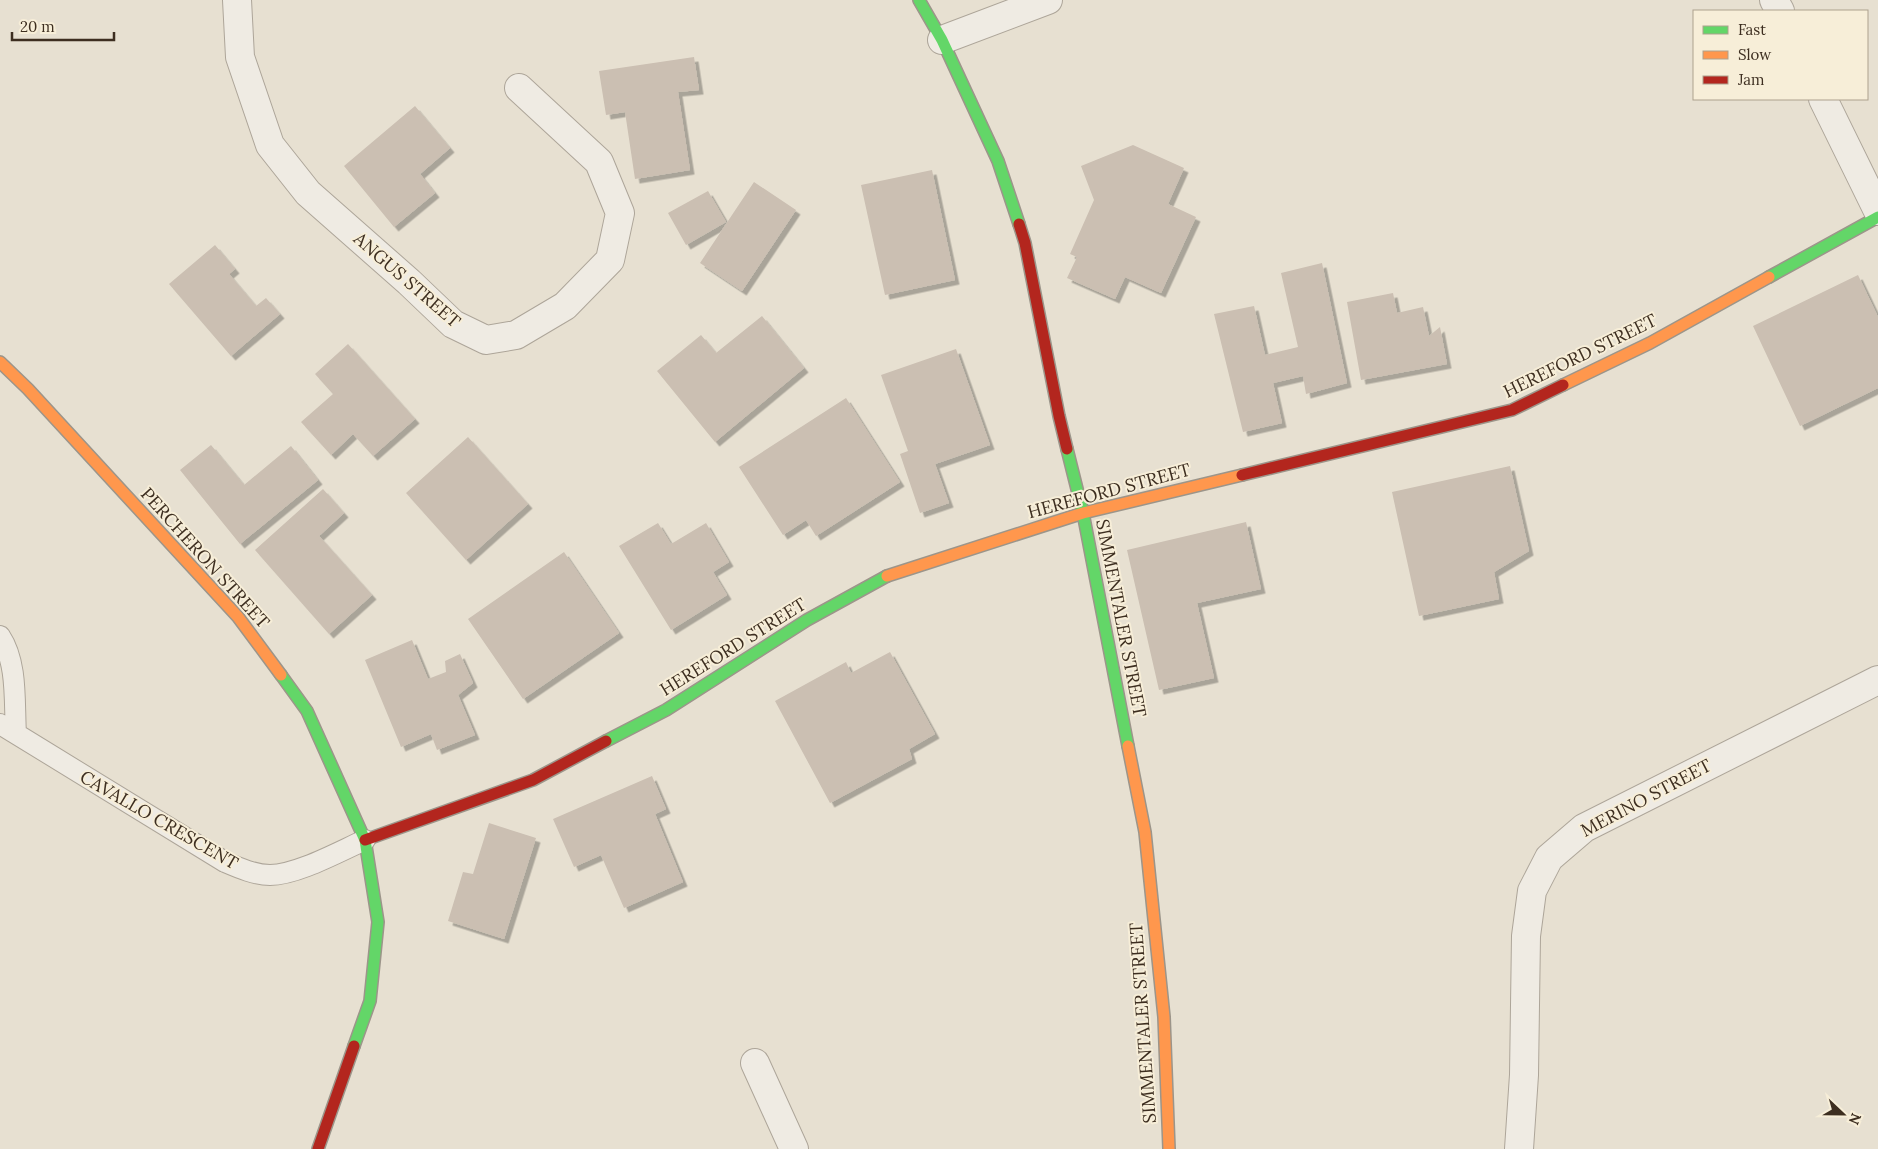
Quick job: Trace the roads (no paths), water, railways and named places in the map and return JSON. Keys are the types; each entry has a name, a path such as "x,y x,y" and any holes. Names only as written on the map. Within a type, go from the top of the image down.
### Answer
{"street":[{"name":"ANGUS STREET","path":"236,0 240,56 270,145 308,193 409,282 453,324 486,340 516,335 565,306 610,260 620,212 599,162 519,88"},
{"name":"SIMMENTALER STREET","path":"919,0 942,40 998,161 1025,243 1059,416 1083,513 1145,832 1164,1017 1168,1149"},
{"path":"942,40 1048,0"},
{"path":"1823,100 1878,210"},
{"name":"HEREFORD STREET","path":"365,840 533,780 666,710 808,620 890,574 1083,513 1512,410 1650,343 1878,217"},
{"name":"PERCHERON STREET","path":"0,362 28,389 238,616 307,711 365,840 378,922 370,1001 318,1149"},
{"name":"MERINO STREET","path":"1519,1149 1524,1075 1526,936 1532,891 1549,858 1584,828 1878,680"},
{"path":"755,1063 794,1149"}],"lane":[{"name":"CAVALLO CRESCENT","path":"0,636 7,647 10,661 8,729 225,862 246,870 270,875 296,870 365,840"}]}
